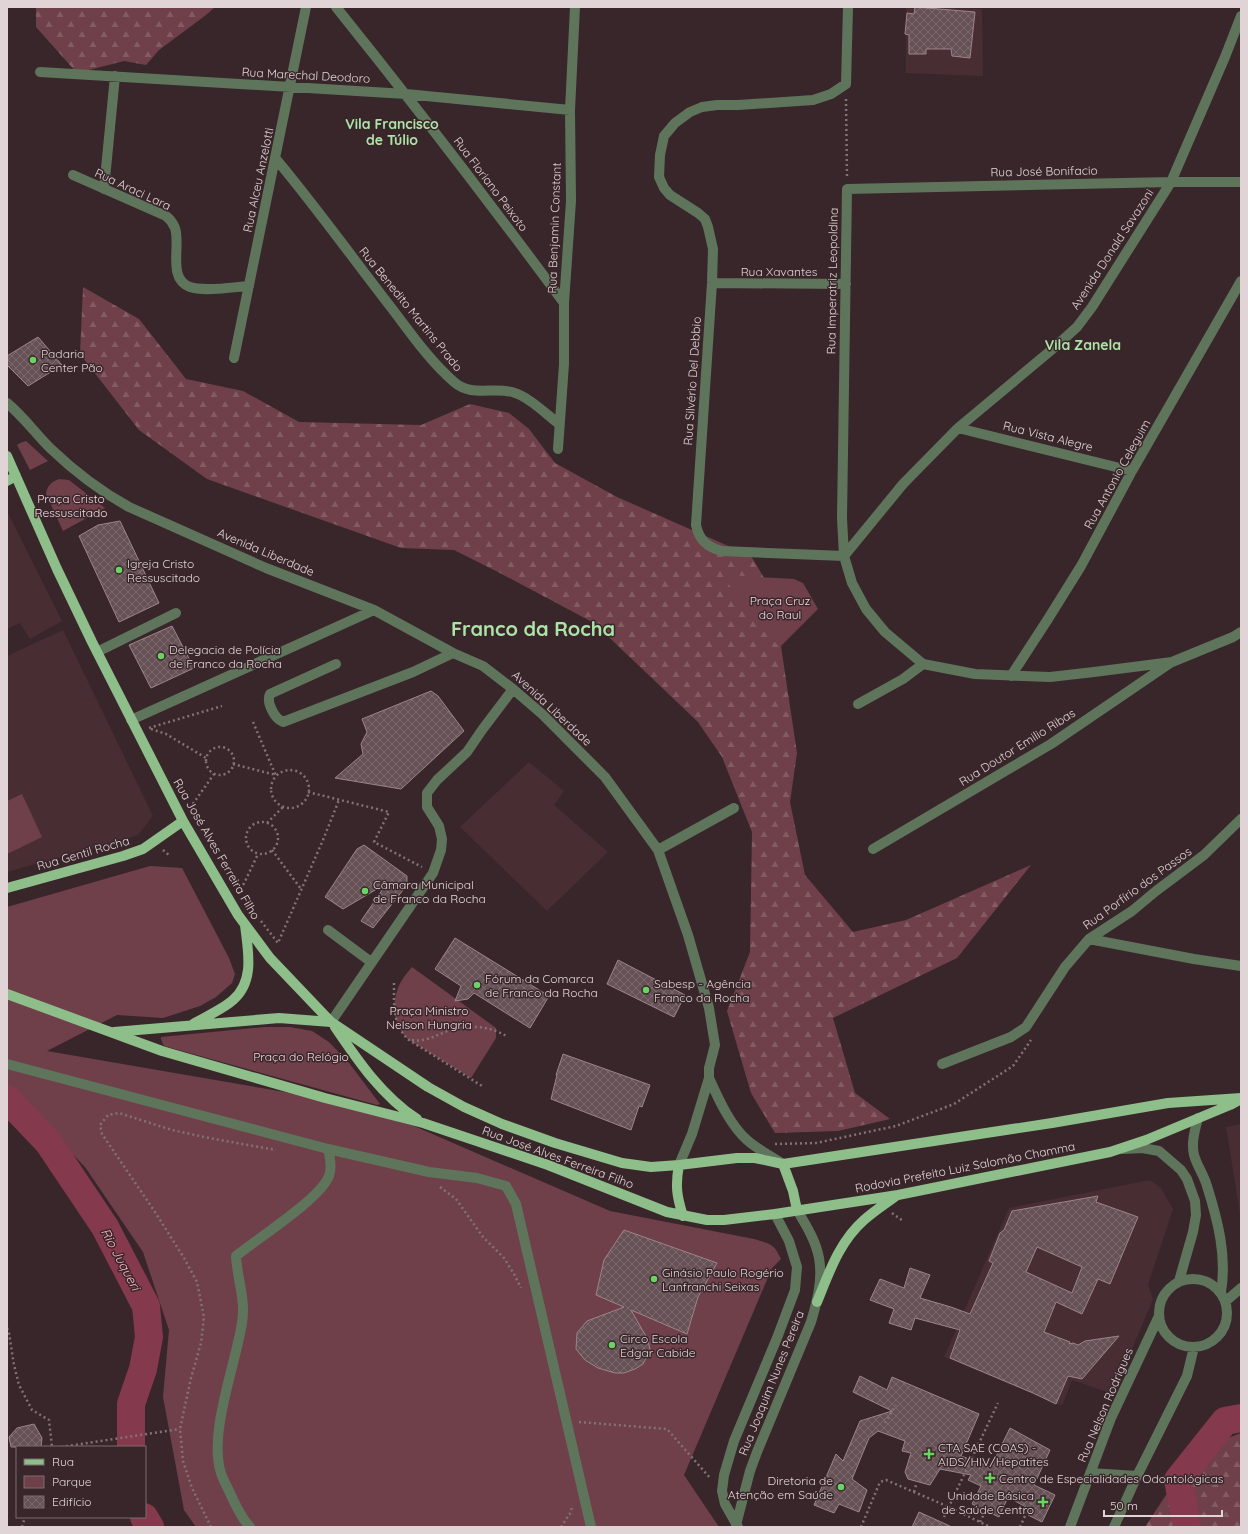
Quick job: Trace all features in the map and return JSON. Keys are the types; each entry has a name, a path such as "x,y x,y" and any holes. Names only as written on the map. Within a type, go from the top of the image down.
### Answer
{"main road":[{"name":"Rua José Alves Ferreira Filho","path":"7,456 12,478 97,652 181,818 238,915 270,958 331,1022 428,1086 464,1107 502,1124 555,1143 622,1163 651,1167 679,1165"},
{"name":"Rua Gentil Rocha","path":"7,888 123,856 143,849 181,818"},
{"path":"189,1026 233,1000 242,989 248,976 249,961 245,923"},
{"path":"7,994 89,1025 112,1032 139,1044 324,1098 423,1123"},
{"path":"112,1032 279,1018 331,1022 356,1058 375,1081 404,1110 423,1123"},
{"name":"Rodovia Prefeito Luiz Salomão Chamma","path":"679,1165 737,1158 755,1158 783,1164 1052,1123 1168,1103 1241,1098"},
{"name":"Rodovia Prefeito Luiz Salomão Chamma","path":"683,1216 707,1220 724,1220 775,1214 898,1195 1110,1152 1146,1140 1230,1105 1241,1098"},
{"name":"Rua José Alves Ferreira Filho","path":"423,1123 548,1165 667,1212 683,1216"},
{"path":"783,1164 793,1191 797,1210"},
{"path":"679,1165 676,1181 677,1194 683,1216"},
{"path":"817,1302 834,1261 852,1232 864,1220 898,1195"}],"street":[{"name":"Rua Alceu Anzelotti","path":"234,358 306,7"},
{"name":"Rua Floriano Peixoto","path":"336,7 406,94 564,303"},
{"name":"Rua Benjamin Constant","path":"558,449 564,364 564,303 571,201 570,110 575,7"},
{"path":"846,84 848,7"},
{"name":"Avenida Donald Savazoni","path":"844,556 903,484 958,428 1050,352 1076,327 1092,307 1170,182 1225,57 1241,16"},
{"name":"Rua Marechal Deodoro","path":"40,72 406,94 570,110"},
{"path":"104,189 115,76"},
{"name":"Rua Silvério Del Debbio","path":"844,556 722,551 713,549 705,544 697,533 696,525 713,249 708,227 704,219 698,213 670,195 664,188 659,177 660,155 664,136 675,122 690,112 702,107 717,105 813,100 831,94 846,84"},
{"name":"Rua Benedito Martins Prado","path":"276,159 302,190 409,332 434,362 454,382 462,388 469,390 504,390 513,392 533,404 559,424"},
{"name":"Rua Araci Lara","path":"73,175 166,216 175,228 177,270 182,283 190,287 201,289 249,286"},
{"name":"Rua José Bonifacio","path":"847,188 1241,182"},
{"name":"Rua Imperatriz Leopoldina","path":"847,188 842,518 844,556 852,583 866,609 885,632 923,664"},
{"name":"Rua Antonio Celeguim","path":"1010,676 1048,619 1080,566 1132,470 1241,281"},
{"name":"Rua Xavantes","path":"712,283 846,284"},
{"name":"Avenida Liberdade","path":"7,403 49,447 108,496 129,507 266,568 374,610 454,653 483,666 514,689 542,714 605,777 658,850 688,935 709,1008 715,1045 709,1068 709,1078 692,1134 679,1165"},
{"name":"Rua Vista Alegre","path":"958,428 1132,470"},
{"path":"131,720 374,610"},
{"path":"97,652 176,613"},
{"path":"858,704 903,679 923,664 975,674 1050,676 1172,662 1233,637 1241,632"},
{"path":"336,664 270,694 268,698 269,703 280,721 283,722 413,672 454,653"},
{"name":"Rua Doutor Emilio Ribas","path":"873,849 1051,744 1172,662"},
{"path":"331,1022 371,962 434,873 441,850 442,839 439,826 427,807 427,794 437,780 467,752 514,689"},
{"path":"658,850 734,808"},
{"name":"Rua Porfírio dos Passos","path":"942,1064 1011,1037 1026,1027 1065,967 1089,940 1132,911 1204,855 1241,819"},
{"path":"328,930 371,962"},
{"path":"1089,940 1241,966"},
{"path":"7,1064 328,1149 429,1172 477,1178 506,1186 516,1204 591,1527"},
{"path":"709,1078 729,1118 746,1139 783,1164"},
{"path":"1198,1118 1194,1133 1194,1154 1207,1185 1219,1229 1224,1260 1224,1275 1221,1292"},
{"path":"1121,1149 1142,1148 1159,1151 1181,1170 1187,1180 1195,1201 1196,1215 1193,1232 1179,1281"},
{"path":"250,1527 233,1500 221,1472 218,1456 221,1417 243,1321 243,1298 236,1256 298,1209 324,1184 329,1176 331,1168 328,1149"},
{"name":"Rua Joaquim Nunes Pereira","path":"737,1526 744,1492 755,1458 811,1322 817,1302 820,1274 819,1258 814,1242 797,1210"},
{"name":"Rua Joaquim Nunes Pereira","path":"737,1526 725,1504 722,1492 724,1475 734,1441 778,1338 794,1290 797,1267 789,1241 775,1214"},
{"path":"1191,1278 1202,1279 1212,1284 1221,1292 1226,1302 1227,1317 1222,1332 1214,1340 1194,1347 1182,1346 1172,1340 1164,1332 1158,1310 1162,1297 1170,1287 1179,1281 1191,1278"},
{"path":"1226,1302 1241,1288"},
{"name":"Rua Nelson Rodrigues","path":"1070,1527 1111,1418 1159,1316"},
{"path":"1114,1527 1186,1376 1194,1347"},
{"path":"1090,1473 1137,1476"}],"path":[{"path":"846,84 847,188"},
{"path":"148,728 222,706"},
{"path":"253,722 276,776"},
{"path":"148,728 152,734"},
{"path":"148,728 166,734 206,758"},
{"path":"218,746 230,751 233,764 232,768 224,774 214,774 207,767 206,758 210,750 218,746"},
{"path":"233,764 276,776"},
{"path":"288,770 299,772 304,776 307,782 308,792 306,799 297,806 284,806 276,802 271,790 271,784 276,776 288,770"},
{"path":"181,818 190,809 214,774"},
{"path":"308,792 389,812 374,842 434,873"},
{"path":"258,918 278,943 339,800"},
{"path":"186,802 190,809"},
{"path":"267,823 284,806"},
{"path":"258,823 267,823 272,826 277,835 277,840 272,850 264,854 258,854 251,849 248,844 247,834 253,825 258,823"},
{"path":"272,850 302,889"},
{"path":"239,894 258,854"},
{"path":"235,888 244,900"},
{"path":"394,983 394,1013 397,1024 403,1035 482,1086"},
{"path":"409,1040 424,1041 447,1031 476,1027 487,1027 508,1037"},
{"path":"771,1144 816,1142 896,1126 954,1104 1014,1066 1032,1038 1026,1027"},
{"path":"211,1527 192,1488 183,1461 180,1429 191,1378 201,1343 204,1317 197,1282 184,1258 155,1212 102,1134 100,1125 108,1115 119,1113 172,1130 282,1151"},
{"path":"437,1184 456,1199 483,1237 504,1258 524,1293"},
{"path":"7,1328 19,1385 32,1410 49,1420 52,1446"},
{"path":"944,1517 998,1403"},
{"path":"886,1423 896,1405"},
{"path":"566,1420 667,1429 722,1492"},
{"path":"68,1446 180,1429"},
{"path":"861,1527 880,1482 886,1480 949,1507 990,1527"},
{"path":"914,1492 916,1485"},
{"path":"1020,1527 1034,1496"},
{"path":"561,1527 571,1512 572,1500"},
{"path":"980,1522 984,1514"}],"shaded area":[{"path":"906,7 982,9 983,76 906,73"},
{"path":"7,511 62,621 30,639 20,623 7,629"},
{"path":"63,630 153,816 138,835 7,872 7,656"},
{"path":"529,762 564,791 554,805 608,852 547,911 460,827"},
{"path":"1241,1124 1241,1220 1226,1127"},
{"path":"1150,1180 1161,1188 1173,1209 1148,1285 1153,1299 1113,1394 1072,1380 1062,1406 944,1357 1009,1208"}],"green space":[{"path":"36,7 215,7 159,50 146,65 124,61 77,73 36,27"},
{"path":"83,287 139,319 186,379 243,391 299,422 421,425 470,404 509,413 529,429 555,463 617,497 751,556 773,593 797,753 790,802 805,875 853,932 906,920 1031,865 957,958 833,1018 855,1093 890,1119 838,1131 775,1133 751,1093 727,1011 750,952 752,832 722,757 698,722 594,623 454,550 401,548 207,479 139,430 80,354"},
{"path":"26,441 48,461 30,470 17,445"},
{"name":"Praça Cristo Ressuscitado","path":"59,479 69,480 105,508 63,531 46,494 50,485"},
{"name":"Praça Cruz do Raul","path":"724,575 794,579 803,583 818,609 780,647 745,613"},
{"path":"22,794 42,837 7,854 7,801"},
{"path":"150,866 182,868 229,958 235,974 232,983 216,997 200,1006 163,1018 117,1015 47,1051 308,1096 414,1126 610,1211 754,1239 768,1243 774,1247 781,1259 772,1268 684,1475 719,1527 196,1527 184,1510 163,1397 169,1330 143,1252 85,1167 56,1137 7,1114 7,907"},
{"name":"Praça Ministro Nelson Hungria","path":"412,967 496,1028 496,1038 471,1078 409,1040 400,1029 394,1009 396,995 401,982"},
{"name":"Praça do Relógio","path":"265,1027 290,1027 312,1031 329,1042 349,1063 380,1104 377,1105 164,1046 161,1039 161,1037"},
{"path":"1241,1433 1241,1527 1145,1527 1168,1492 1218,1442"}],"building":[{"path":"915,7 975,12 970,58 952,56 951,49 926,49 926,54 909,54 909,35 905,34 907,13 914,14"},
{"name":"Padaria Center Pão","path":"38,337 62,365 28,386 7,365 7,356"},
{"name":"Igreja Cristo Ressuscitado","path":"120,521 159,603 119,622 79,536 98,525"},
{"name":"Delegacia de Polícia de Franco da Rocha","path":"172,626 194,668 151,688 129,645"},
{"path":"431,691 438,696 464,731 401,789 335,778 363,754 361,744 367,732 362,719"},
{"name":"Câmara Municipal de Franco da Rocha","path":"364,845 407,876 407,885 373,928 361,921 387,883 343,909 325,897 357,849"},
{"name":"Fórum da Comarca de Franco da Rocha","path":"455,938 549,996 530,1028 474,993 468,999 455,1001 461,986 435,969"},
{"name":"Sabesp - Agência Franco da Rocha","path":"618,960 685,995 674,1017 607,984"},
{"path":"563,1054 650,1085 642,1107 639,1106 631,1130 551,1099 556,1075"},
{"path":"1098,1196 1096,1202 1138,1217 1110,1284 1098,1279 1082,1314 1056,1302 1044,1332 1070,1342 1069,1344 1073,1343 1078,1345 1085,1341 1119,1336 1082,1379 1068,1376 1056,1404 950,1358 960,1330 915,1318 911,1330 889,1323 894,1309 870,1300 880,1279 904,1288 910,1268 930,1275 920,1298 970,1314 993,1263 989,1261 1000,1233 1004,1230 1012,1211","holes":["1037,1247 1082,1267 1072,1293 1026,1272"]},
{"name":"Ginásio Paulo Rogério Lanfranchi Seixas","path":"624,1230 717,1263 698,1297 687,1334 631,1310 648,1340 650,1350 643,1364 624,1373 615,1373 598,1368 585,1360 576,1349 577,1333 587,1321 624,1307 596,1295 604,1260"},
{"path":"860,1376 887,1390 892,1377 979,1414 961,1456 991,1467 1010,1428 1050,1450 1034,1485 1055,1495 1042,1522 1028,1515 1031,1510 1008,1497 999,1517 972,1504 981,1486 968,1480 971,1475 940,1469 930,1485 908,1479 905,1472 911,1453 902,1451 905,1441 878,1431 869,1438 852,1479 867,1490 859,1512 839,1504 834,1513 814,1505 836,1454 843,1461 860,1421 892,1411 853,1392"},
{"path":"34,1424 42,1438 41,1446 11,1447 9,1437 17,1428"},
{"path":"919,1512 952,1527 912,1527"}],"waterway":[{"name":"Rio Juqueri","path":"7,1099 48,1142 105,1227 146,1306 149,1337 143,1369 131,1404 131,1446"},
{"name":"Rio Juqueri","path":"1187,1527 1178,1480 1225,1421 1241,1418"},
{"name":"Rio Juqueri","path":"145,1518 150,1527"}],"place":[{"name":"Padaria Center Pão","path":"33,360"},
{"name":"Igreja Cristo Ressuscitado","path":"119,570"},
{"name":"Delegacia de Polícia de Franco da Rocha","path":"161,656"},
{"name":"Câmara Municipal de Franco da Rocha","path":"365,891"},
{"name":"Fórum da Comarca de Franco da Rocha","path":"477,985"},
{"name":"Sabesp - Agência Franco da Rocha","path":"646,990"},
{"name":"Ginásio Paulo Rogério Lanfranchi Seixas","path":"654,1279"},
{"name":"Circo Escola Edgar Cabide","path":"612,1345"},
{"name":"CTA SAE (COAS) - AIDS/HIV/Hepatites","path":"929,1454"},
{"name":"Centro de Especialidades Odontológicas","path":"990,1478"},
{"name":"Diretoria de Atenção em Saúde","path":"841,1487"},
{"name":"Unidade Básica de Saúde Centro","path":"1043,1502"}],"district":[{"name":"Vila Francisco de Túlio","path":"392,132"},
{"name":"Vila Zanela","path":"1083,345"},
{"name":"Franco da Rocha","path":"533,628"}]}
